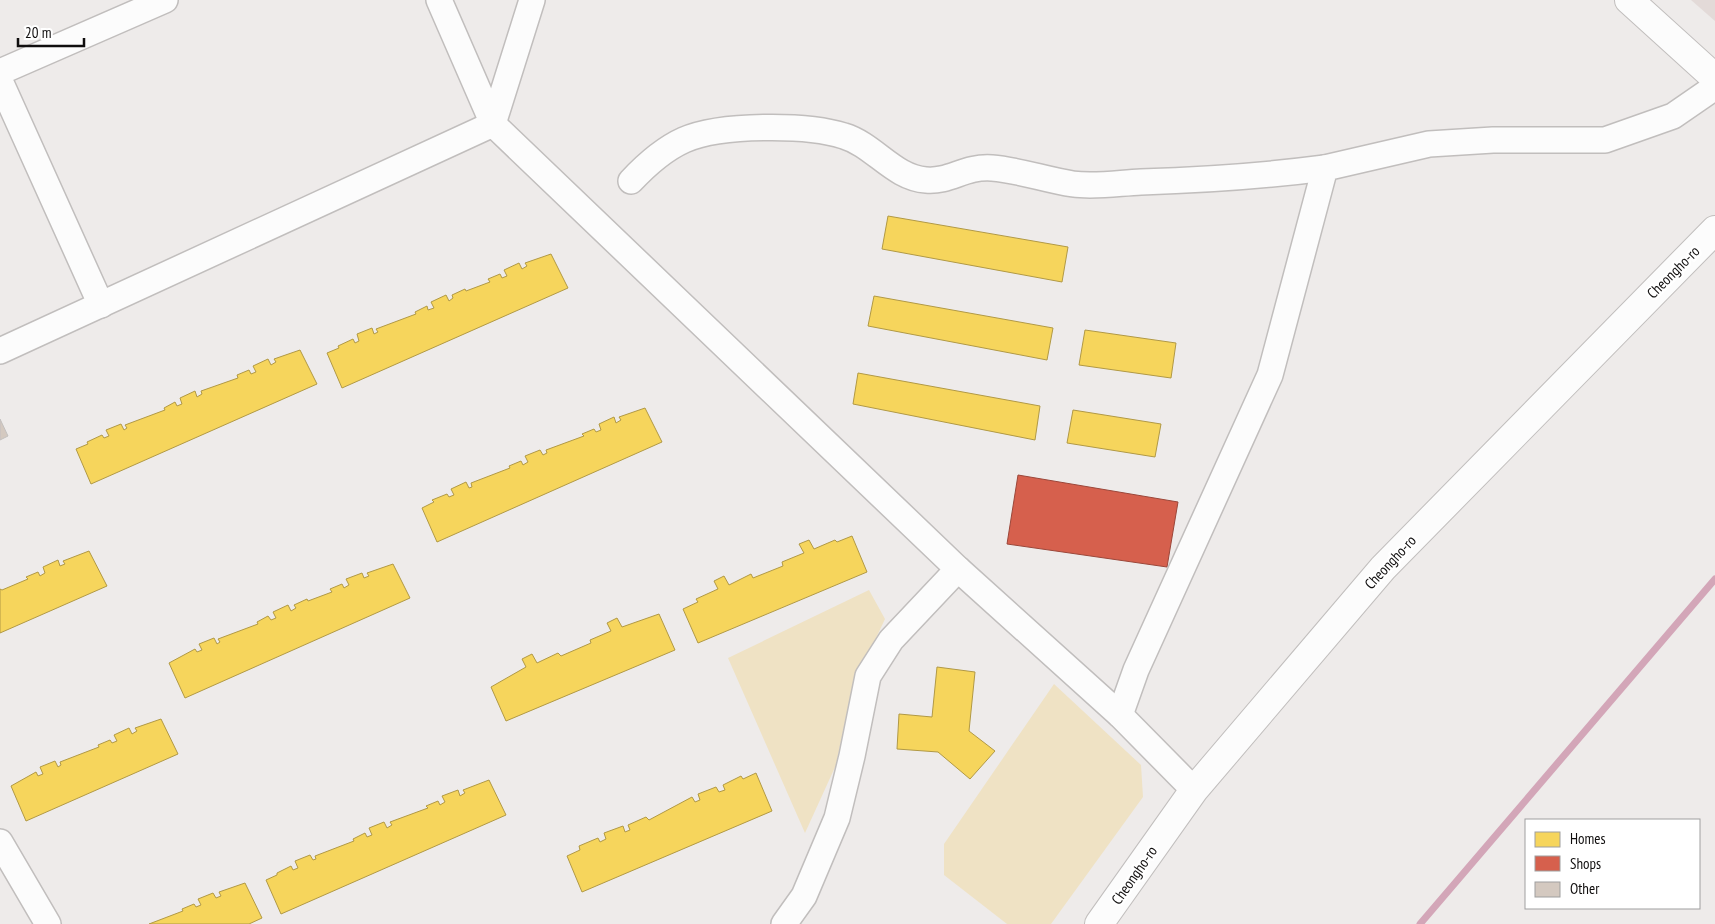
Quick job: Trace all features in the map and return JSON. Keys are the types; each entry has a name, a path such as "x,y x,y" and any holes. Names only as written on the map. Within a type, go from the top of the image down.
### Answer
{"street":[{"path":"0,72 165,0"},
{"path":"438,0 493,124 590,220 958,569 1120,715 1194,790"},
{"path":"0,351 493,124 532,0"},
{"path":"1629,0 1715,78"},
{"path":"0,81 101,305"},
{"path":"631,181 648,163 684,140 728,128 791,128 845,136 896,170 923,180 943,181 964,170 991,168 1074,184 1260,177 1325,168 1429,144 1493,140 1605,140 1673,116 1715,87"},
{"path":"1120,715 1136,670 1270,375 1325,168"},
{"name":"Cheongho-ro","path":"1099,924 1194,790 1383,568 1715,230"},
{"path":"784,924 804,896 837,818 868,676 891,640 958,569"},
{"path":"0,842 48,924"}],"shaded area":[{"path":"1691,0 1715,0 1715,21"},
{"path":"869,590 885,619 852,689 836,765 805,833 728,658"},
{"path":"1054,684 1141,765 1143,797 1051,924 1007,924 944,875 944,844"}],"building: Homes":[{"path":"888,216 1068,247 1062,282 882,249"},
{"path":"551,254 568,288 342,388 327,353 353,339 355,343 359,341 357,334 372,328 374,334 378,332 376,329 416,314 415,312 427,306 428,310 434,308 431,302 446,295 449,301 453,298 452,295 490,282 488,279 500,274 502,278 507,276 504,270 519,263 522,269 527,266 525,263"},
{"path":"874,296 1053,328 1047,360 868,326"},
{"path":"1085,330 1176,343 1171,378 1079,365"},
{"path":"300,350 317,384 91,484 76,449 102,435 104,438 109,436 106,430 121,424 124,430 127,428 125,425 165,410 164,408 175,402 177,406 182,404 180,398 195,391 197,397 202,394 201,391 238,378 237,375 249,370 251,374 256,372 253,366 268,359 271,365 276,362 274,359"},
{"path":"858,373 1040,406 1035,440 853,404"},
{"path":"645,408 662,442 437,542 422,508 434,502 432,500 447,494 449,497 454,495 451,489 466,482 469,488 472,487 471,483 510,468 509,466 521,461 523,465 528,462 525,456 540,450 543,455 547,453 546,450 584,436 582,434 594,429 596,432 601,430 599,424 614,417 616,423 621,420 619,417"},
{"path":"1073,410 1161,424 1155,457 1067,443"},
{"path":"852,536 867,572 698,643 683,609 698,602 696,599 718,589 714,581 724,576 729,585 751,574 753,578 783,566 782,562 804,553 799,544 809,540 814,549 835,540 837,542"},
{"path":"89,551 107,586 0,633 0,589 2,590 28,579 26,577 38,572 40,576 45,573 43,567 58,560 60,566 65,564 63,561"},
{"path":"393,564 410,598 185,698 169,663 195,649 197,652 202,650 199,644 214,638 217,644 220,642 218,639 258,624 257,622 268,616 271,620 276,618 273,612 288,605 291,611 296,608 294,605 332,592 330,589 342,584 344,588 349,585 346,579 362,573 364,578 369,576 367,573"},
{"path":"659,614 675,650 506,721 491,687 526,667 522,659 532,654 537,663 558,653 561,656 591,643 590,640 611,631 607,623 617,618 622,627"},
{"path":"937,667 975,672 969,731 995,751 970,779 938,752 897,749 899,714 932,717"},
{"path":"161,719 178,754 26,821 11,786 36,772 38,776 43,774 40,767 55,761 58,767 61,765 60,762 99,747 98,745 110,740 112,743 117,741 114,735 129,728 132,734 137,731 135,728"},
{"path":"756,773 772,811 582,892 567,856 580,850 579,846 598,838 600,842 606,839 604,833 623,826 625,832 630,830 628,825 646,817 649,820 692,797 695,802 700,800 698,794 716,787 719,792 725,790 723,785 741,776 743,779"},
{"path":"489,780 506,815 281,914 266,880 291,866 293,870 298,868 295,861 310,855 313,860 316,859 315,856 354,841 353,839 365,833 367,837 372,835 369,828 384,822 387,828 392,825 390,822 428,808 426,806 438,801 440,805 445,802 442,796 458,790 460,796 465,793 463,790"},
{"path":"245,883 262,918 249,924 149,924 183,911 182,909 194,904 196,907 201,905 198,899 213,893 216,898 221,896 219,892"}],"building: Shops":[{"path":"1018,475 1178,502 1167,567 1007,544"}],"building: Other":[{"path":"0,419 8,436 0,440"}],"waterway":[{"path":"1420,924 1715,579"}]}
